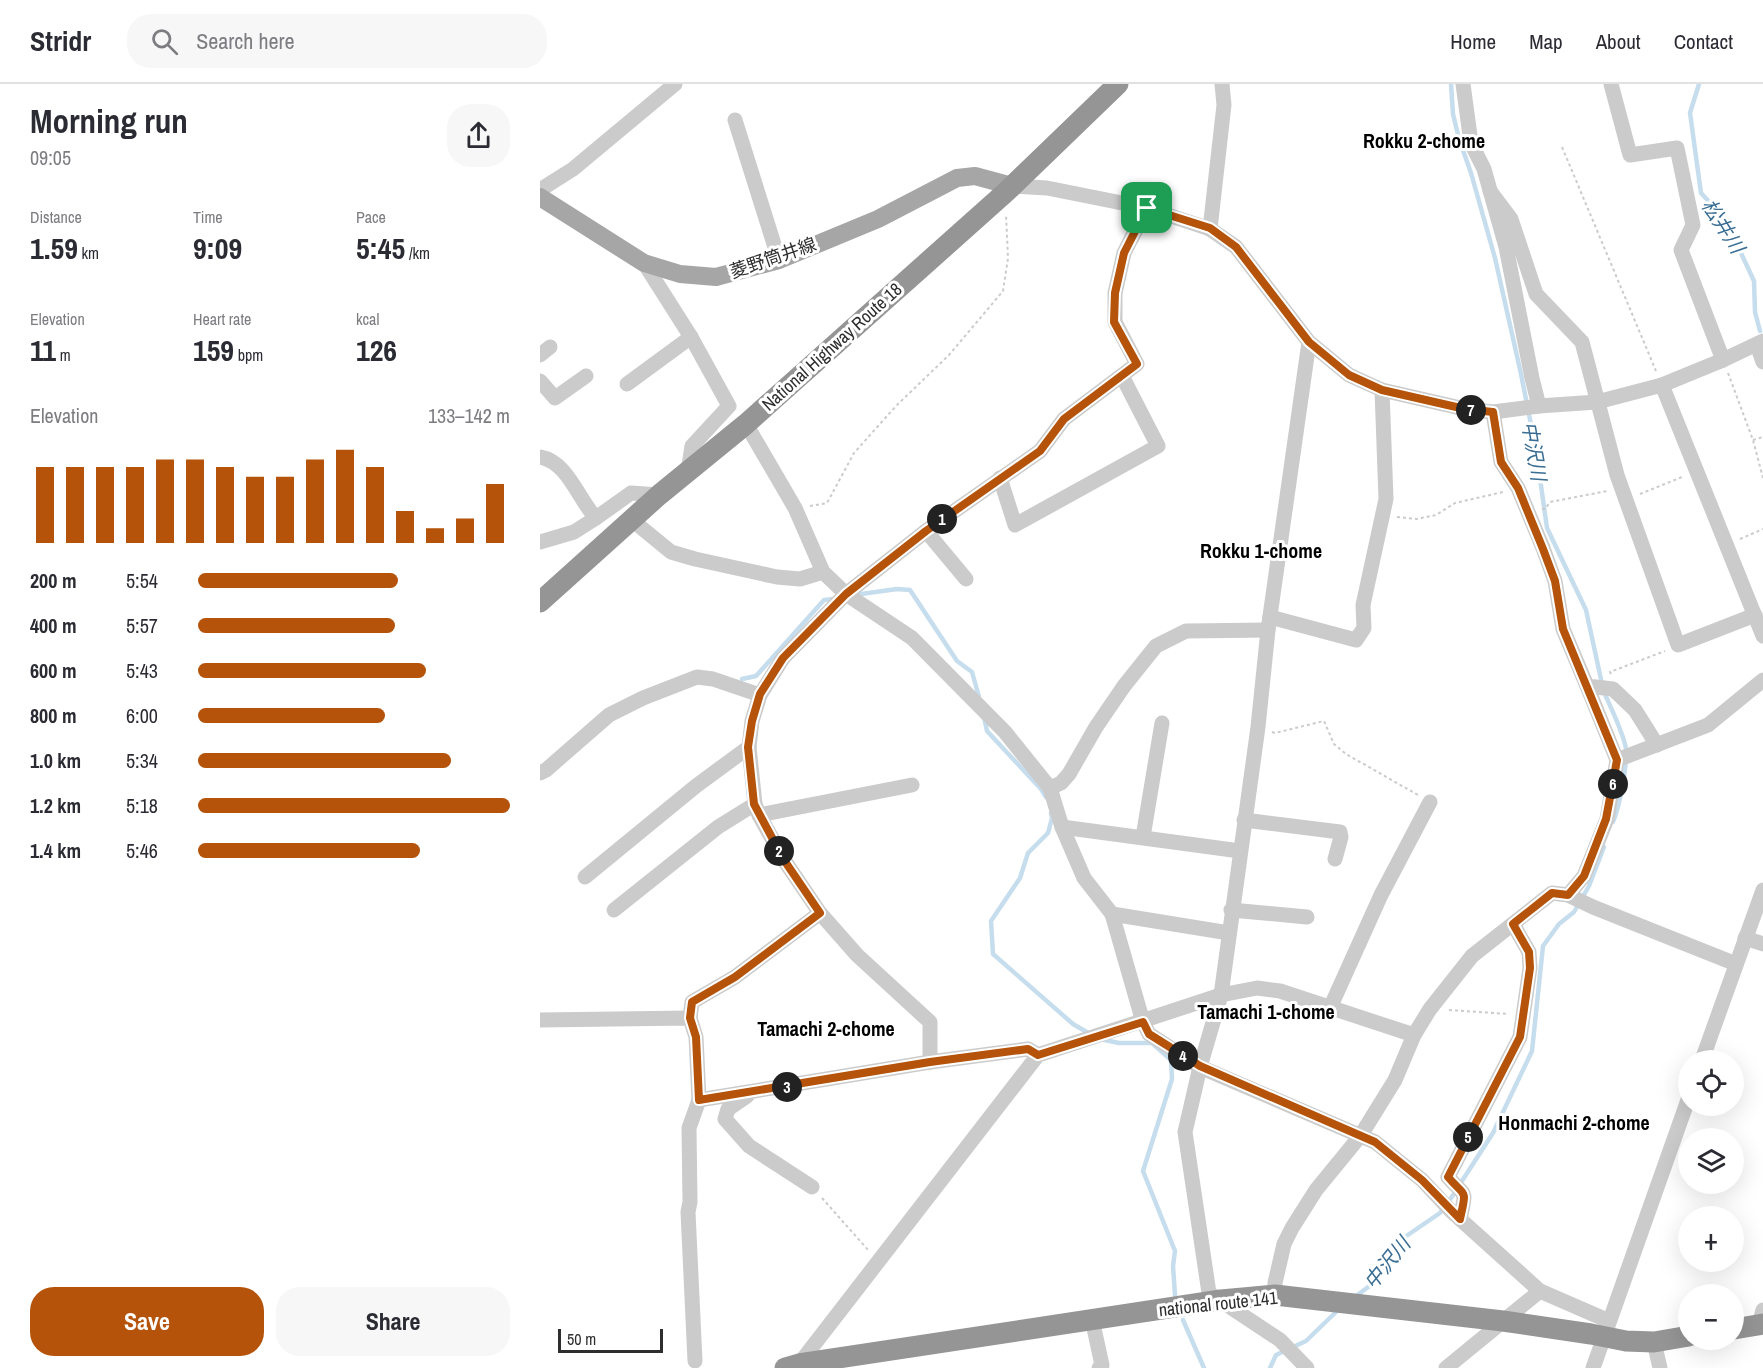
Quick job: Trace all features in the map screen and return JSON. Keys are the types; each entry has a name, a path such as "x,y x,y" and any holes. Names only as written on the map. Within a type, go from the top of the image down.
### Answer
{"highway":[{"name":"National Highway Route 18","path":"540,602 659,495 747,424 1009,189 1118,84"},
{"name":"national route 141","path":"792,1366 1221,1300 1275,1295 1503,1321 1607,1329 1626,1341 1654,1342 1678,1338"},
{"path":"1744,1326 1762,1320"}],"main road":[{"name":"菱野筒井線","path":"540,196 644,262 680,274 716,277 779,260 878,219 957,178 975,177 1009,189"}],"street":[{"path":"540,190 573,169 675,84"},
{"path":"1210,228 1224,105 1222,84"},
{"path":"1463,84 1471,142 1484,169 1506,247 1538,406"},
{"path":"1611,84 1630,155 1677,148 1693,225 1682,249 1723,360"},
{"path":"735,120 779,260"},
{"path":"1009,189 1047,188 1147,208 1210,228 1236,247 1309,342 1349,375 1382,390 1465,409 1493,412 1597,402 1662,385 1761,343 1763,362"},
{"path":"1490,191 1511,219 1536,294 1582,342 1624,494 1678,645 1755,615"},
{"path":"930,1062 930,1022 857,955 820,913 784,860 757,810 748,747 752,721 760,694 783,658 846,594 926,531 1040,451 1064,419 1137,364 1114,322 1115,293 1124,253 1147,208"},
{"path":"644,262 691,337 729,406 692,446 688,472"},
{"path":"627,384 691,337"},
{"path":"1307,1368 1280,1340 1209,1293 1185,1132 1200,1066 1221,996 1258,727 1269,623 1309,342"},
{"path":"540,381 555,398 586,376"},
{"path":"1000,478 1015,525 1158,446 1122,376"},
{"path":"1662,385 1763,636"},
{"path":"1050,788 1061,783 1069,774 1096,727 1124,686 1156,646 1186,631 1269,623 1356,640 1364,628 1363,605 1386,500 1382,390"},
{"path":"1493,412 1501,462 1518,488 1555,581 1563,629 1591,687 1617,760 1606,819 1584,876 1571,897"},
{"path":"747,424 795,508 823,572 846,594 912,638 1005,732 1050,788 1062,827 1084,879 1112,914 1143,1022 1149,1034 1200,1066 1375,1142 1422,1180 1456,1215 1540,1291 1607,1329"},
{"path":"540,457 554,461 596,518"},
{"path":"540,542 574,532 631,493 659,495"},
{"path":"632,520 671,552 695,559 777,577 800,579 823,572"},
{"path":"926,531 966,579"},
{"path":"540,773 609,715 643,698 697,677 713,679 760,694"},
{"path":"1617,760 1708,725 1763,680"},
{"path":"1591,687 1613,688 1635,710 1658,745"},
{"path":"1143,837 1162,723"},
{"path":"585,877 696,786 748,747"},
{"path":"614,910 718,827 757,810 912,785"},
{"path":"1330,1008 1381,895 1430,802"},
{"path":"1244,820 1341,832 1335,860"},
{"path":"1062,827 1240,851"},
{"path":"1706,1050 1763,890"},
{"path":"1275,1295 1275,1283 1284,1244 1292,1228 1316,1190 1361,1135 1395,1080 1414,1035 1430,1010 1472,956 1552,893 1571,897 1736,964"},
{"path":"1232,910 1307,917"},
{"path":"695,1361 688,1212 690,1202 689,1128 699,1100 696,1037 690,1018 692,1002 735,977 820,913"},
{"path":"1112,914 1229,933"},
{"path":"1456,1215 1465,1198 1458,1186 1448,1177 1520,1037 1530,968 1529,952 1513,924"},
{"path":"1745,938 1763,944"},
{"path":"792,1366 879,1261 1038,1055 1221,996 1257,988 1280,991 1414,1035"},
{"path":"540,1020 690,1018"},
{"path":"699,1100 930,1062 1028,1049 1038,1055"},
{"path":"752,1093 728,1109 725,1119 749,1146 812,1187"},
{"path":"1593,1368 1682,1116"},
{"path":"1446,1368 1540,1291"},
{"path":"1092,1319 1102,1365 1099,1368"},
{"path":"1654,1342 1659,1368"}],"path":[{"path":"1562,147 1662,385"},
{"path":"795,508 827,503 854,453 896,406 949,355 1003,291 1008,258 1009,189"},
{"path":"1723,360 1754,440 1763,478"},
{"path":"1754,440 1763,437"},
{"path":"1527,511 1545,509 1550,502 1624,494 1697,471"},
{"path":"1382,516 1418,519 1436,515 1455,503 1518,488"},
{"path":"1726,544 1763,529"},
{"path":"1613,688 1610,672 1678,645"},
{"path":"1258,727 1275,733 1324,721 1334,744 1346,754 1430,802"},
{"path":"1430,1010 1473,1010 1523,1015"},
{"path":"812,1187 879,1261"}],"waterway":[{"name":"中沢川","path":"1451,84 1453,114 1459,139 1495,258 1521,374 1536,450 1547,528 1586,610 1602,684"},
{"name":"松井川","path":"1699,84 1690,113 1701,193 1713,206 1741,253 1754,281 1755,312 1760,331"},
{"path":"854,595 897,589 910,590 957,661 972,672 979,697"},
{"path":"742,679 756,676 824,600 834,599"},
{"name":"中沢川","path":"1604,692 1620,728 1626,749 1622,786 1613,822"},
{"path":"984,717 987,731 1046,797"},
{"path":"1051,813 1048,833 1028,853 1020,878 991,921 993,954 1073,1024 1090,1034"},
{"name":"中沢川","path":"1460,1184 1493,1133 1532,1051 1543,946 1559,924 1574,912 1589,886 1604,847"},
{"path":"1100,1039 1119,1043 1152,1043 1171,1060 1172,1079 1143,1171 1175,1251 1173,1266 1175,1295"},
{"name":"中沢川","path":"1356,1296 1375,1282 1399,1241 1440,1213 1456,1191"},
{"name":"中沢川","path":"1270,1368 1276,1355 1306,1341 1338,1310"},
{"path":"1183,1320 1204,1368"}],"district":[{"name":"Rokku 2-chome","path":"1424,141"},
{"name":"Rokku 1-chome","path":"1261,551"},
{"name":"Tamachi 1-chome","path":"1266,1012"},
{"name":"Tamachi 2-chome","path":"826,1029"},
{"name":"Honmachi 2-chome","path":"1574,1123"}],"route":[{"path":"1147,208 1210,228 1236,247 1309,342 1349,375 1382,390 1465,409 1493,412 1501,462 1518,488 1543,549 1555,581 1563,629 1617,760 1606,819 1584,876 1568,895 1552,893 1513,924 1529,952 1530,968 1520,1037 1448,1177 1464,1191 1465,1198 1460,1219 1422,1180 1375,1142 1200,1066 1149,1034 1143,1022 1038,1055 1028,1049 930,1062 699,1100 696,1037 690,1018 692,1002 735,977 820,913 784,860 754,804 748,747 752,721 760,694 783,658 846,594 926,531 1040,451 1064,419 1137,364 1114,322 1115,293 1124,253 1147,208"}]}
